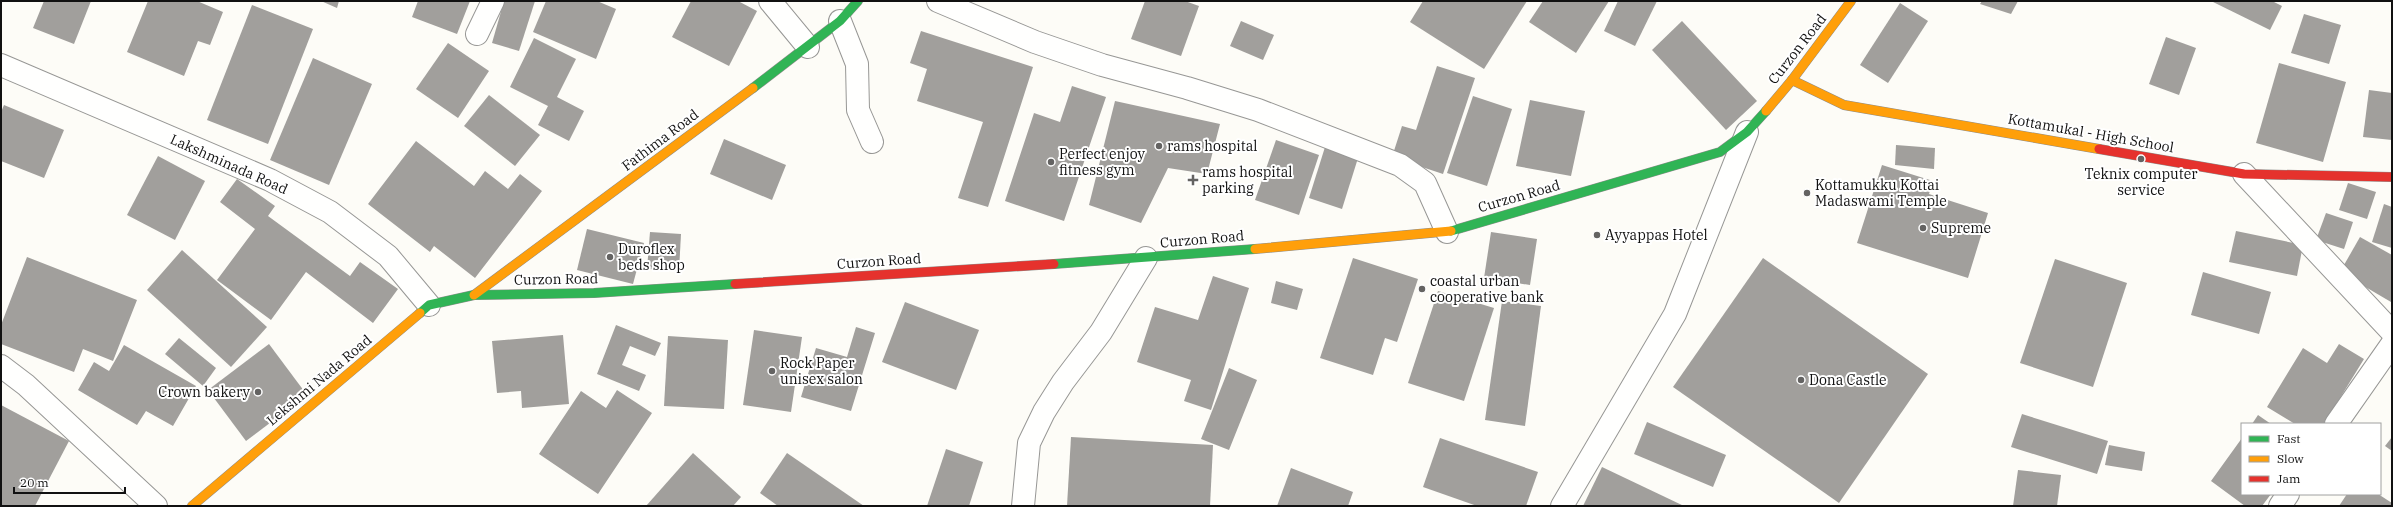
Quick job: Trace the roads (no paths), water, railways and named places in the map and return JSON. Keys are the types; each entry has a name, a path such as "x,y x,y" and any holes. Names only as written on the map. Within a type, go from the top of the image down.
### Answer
{"main road":[{"name":"Fathima Road","path":"474,295 808,47 840,21 858,1"},
{"name":"Curzon Road","path":"474,295 594,293 1146,258 1447,232 1720,152 1747,132 1792,80 1852,1"},
{"name":"Kottamukal - High School","path":"1792,80 1844,105 2244,174 2392,177"},
{"name":"Lekshmi Nada Road","path":"192,506 429,305 474,295"}],"street":[{"path":"477,34 493,1"},
{"path":"770,1 808,47"},
{"path":"938,1 1035,42 1102,64 1258,110 1400,165 1425,184 1447,232"},
{"path":"840,21 857,64 858,110 872,142"},
{"name":"Lakshminada Road","path":"1,65 270,180 330,212 388,256 429,305"},
{"path":"1562,506 1675,314 1747,132"},
{"path":"2244,174 2392,332"},
{"path":"1023,506 1029,443 1044,412 1063,382 1101,332 1146,258"},
{"path":"2337,423 2392,344"},
{"path":"1,366 26,385 156,506"},
{"path":"2280,506 2287,495"}],"place":[{"name":"rams hospital","path":"1159,146"},
{"name":"Teknix computer service","path":"2141,159"},
{"name":"Perfect enjoy fitness gym","path":"1051,162"},
{"name":"rams hospital parking","path":"1193,180"},
{"name":"Kottamukku Kottai Madaswami Temple","path":"1807,193"},
{"name":"Supreme","path":"1923,228"},
{"name":"Ayyappas Hotel","path":"1597,235"},
{"name":"Duroflex beds shop","path":"610,257"},
{"name":"coastal urban cooperative bank","path":"1422,289"},
{"name":"Rock Paper unisex salon","path":"772,371"},
{"name":"Dona Castle","path":"1801,380"},
{"name":"Crown bakery","path":"258,392"}]}
